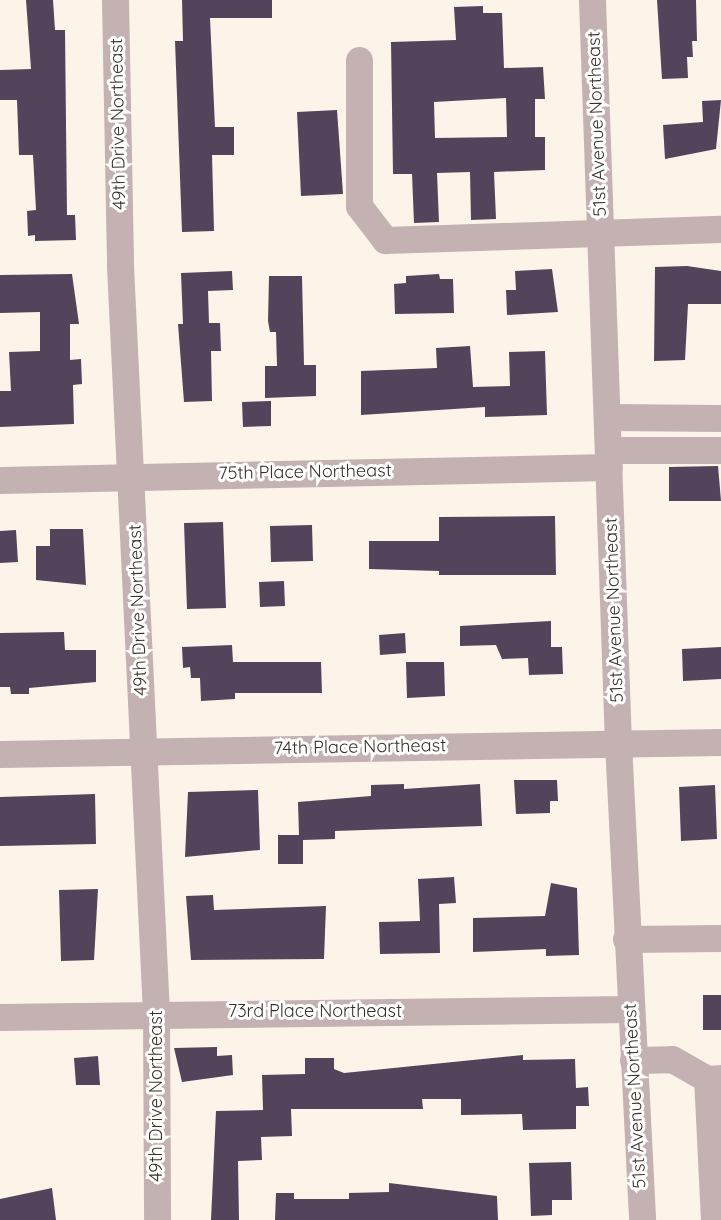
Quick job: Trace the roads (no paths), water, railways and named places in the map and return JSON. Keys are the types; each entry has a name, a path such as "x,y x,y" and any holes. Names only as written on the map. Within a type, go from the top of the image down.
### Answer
{"street":[{"name":"49th Drive Northeast","path":"115,0 132,475 156,1012 157,1220"},
{"name":"51st Avenue Northeast","path":"592,0 626,939 642,1220"},
{"path":"359,60 359,206 384,240 721,229"},
{"path":"608,417 721,418"},
{"name":"75th Place Northeast","path":"0,480 609,458 721,450"},
{"name":"74th Place Northeast","path":"0,754 721,742"},
{"path":"626,939 721,938"},
{"name":"73rd Place Northeast","path":"0,1017 156,1012 630,1009"},
{"path":"633,1060 672,1059 714,1078 714,1220"}]}
